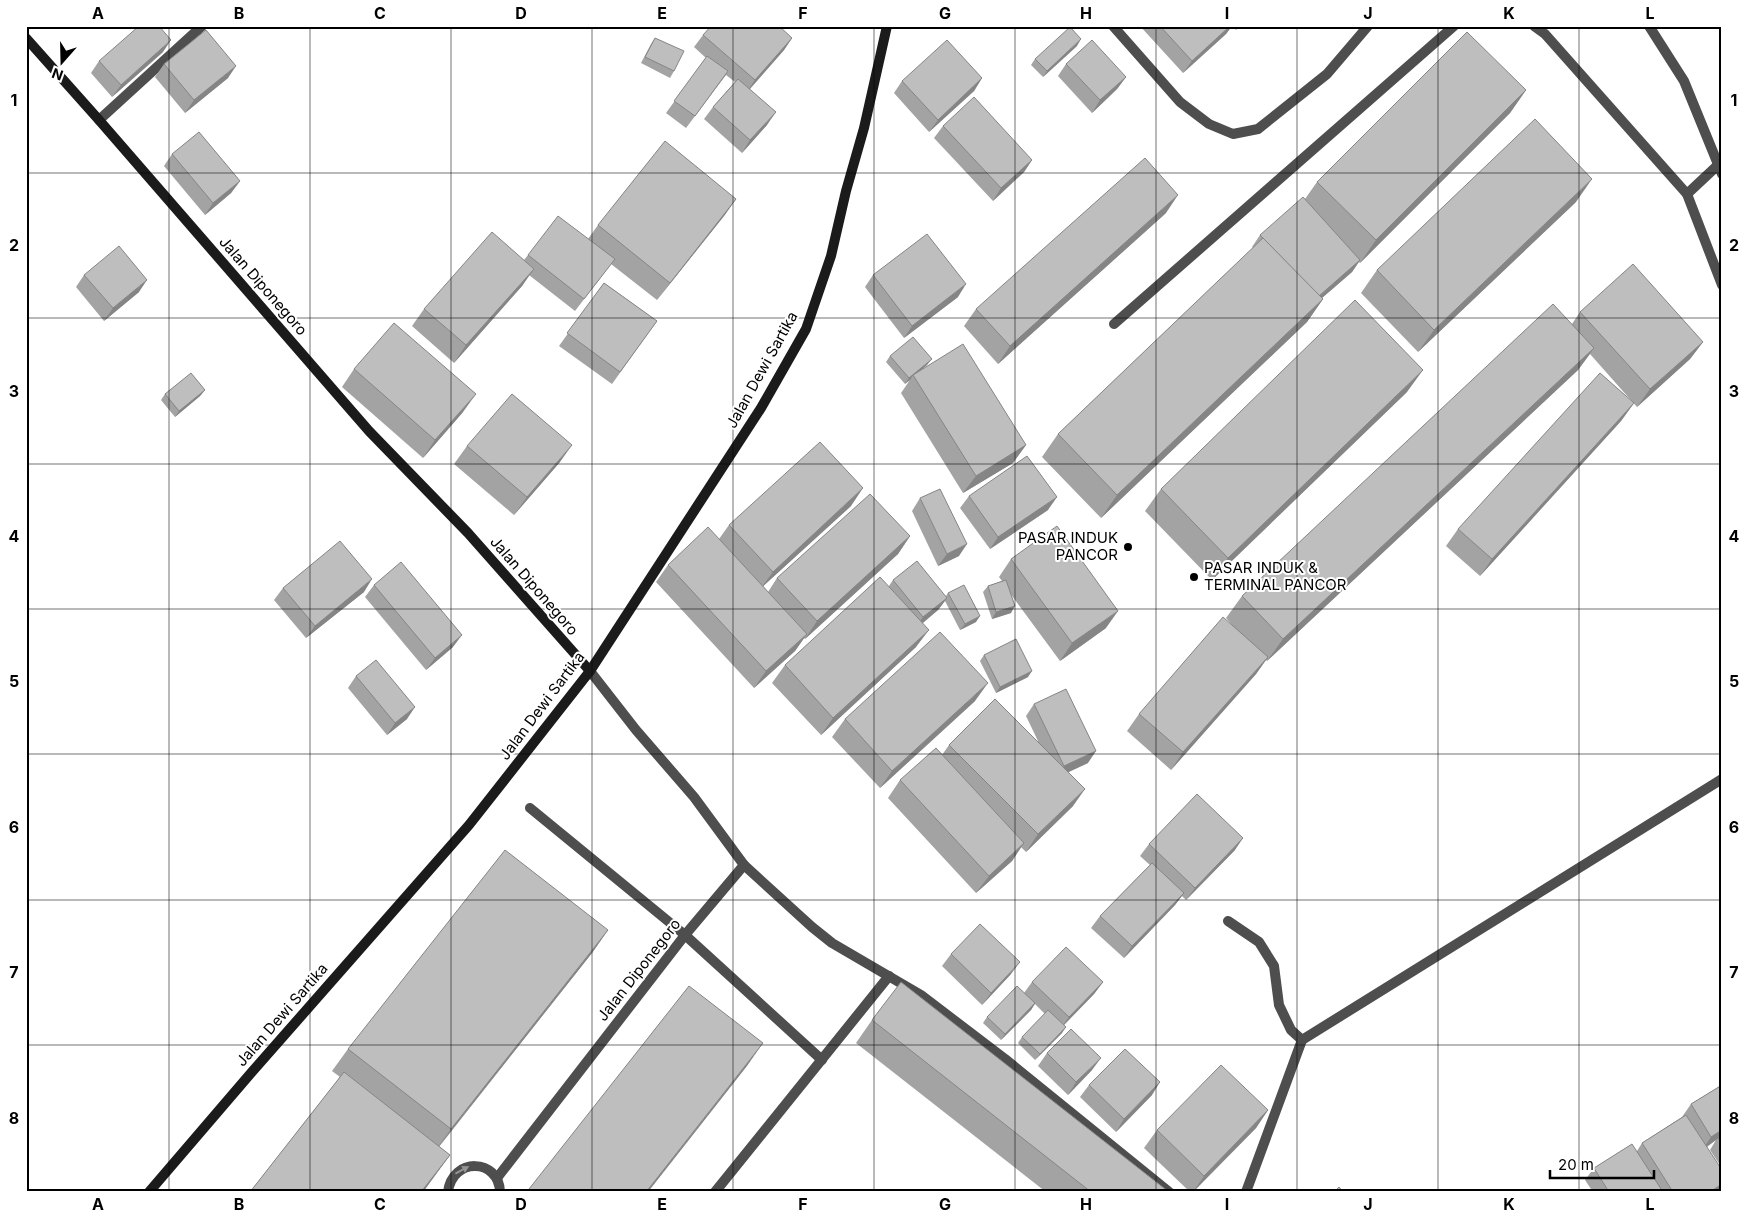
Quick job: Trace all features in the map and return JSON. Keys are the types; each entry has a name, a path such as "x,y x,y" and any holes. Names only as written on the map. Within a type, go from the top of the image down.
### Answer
{"street":[{"path":"99,120 202,26"},
{"name":"Jalan Dewi Sartika","path":"149,1192 251,1072 469,825 590,671 761,408 806,329 831,256 846,191 864,128 887,26"},
{"path":"1113,26 1180,102 1209,124 1233,134 1258,129 1327,74 1368,26"},
{"path":"1114,324 1454,26"},
{"path":"1534,26 1545,34 1687,194 1722,285"},
{"path":"1649,26 1684,81 1720,169 1687,194"},
{"name":"Jalan Diponegoro","path":"26,38 369,431 468,533 590,671 636,730 694,797 744,865 686,935 497,1178"},
{"path":"1246,1192 1302,1040 1722,779"},
{"path":"530,808 686,935 822,1060"},
{"path":"744,865 832,943 920,995 1005,1059 1169,1192"},
{"path":"1228,921 1259,942 1274,966 1278,1005 1291,1030 1302,1040"},
{"path":"715,1192 889,976"},
{"path":"448,1192 449,1182 455,1173 466,1167 477,1165 488,1169 497,1178 500,1192"}],"building":[{"path":"139,26 159,26 171,40 121,85 99,61"},
{"path":"711,26 779,26 792,38 755,80 703,35"},
{"path":"1160,26 1230,26 1192,61"},
{"path":"1070,27 1081,39 1047,71 1035,59"},
{"path":"206,30 236,66 194,100 164,64"},
{"path":"1467,32 1526,90 1376,240 1317,182"},
{"path":"655,38 684,51 674,71 645,57"},
{"path":"947,40 982,78 938,120 902,81"},
{"path":"1092,40 1126,77 1100,100 1066,64"},
{"path":"707,56 728,71 695,116 674,101"},
{"path":"738,79 776,112 750,140 713,107"},
{"path":"974,97 1032,160 1001,188 943,126"},
{"path":"1535,119 1592,179 1434,330 1377,270"},
{"path":"199,132 240,181 213,203 172,154"},
{"path":"665,141 736,199 670,283 598,225"},
{"path":"1145,158 1178,195 1010,346 976,309"},
{"path":"1303,197 1360,260 1319,296 1260,235"},
{"path":"558,216 615,259 584,299 528,255"},
{"path":"492,232 534,269 466,345 424,309"},
{"path":"927,234 966,284 912,326 873,275"},
{"path":"1263,238 1323,299 1117,495 1058,434"},
{"path":"119,246 147,280 113,308 84,275"},
{"path":"1633,264 1703,342 1650,389 1580,312"},
{"path":"604,283 657,321 620,372 567,333"},
{"path":"1355,300 1423,370 1228,558 1161,489"},
{"path":"1553,304 1594,348 1283,639 1242,596"},
{"path":"394,323 476,394 435,440 354,369"},
{"path":"913,337 932,359 909,378 890,356"},
{"path":"963,344 1026,445 976,476 913,375"},
{"path":"191,373 205,390 179,411 165,394"},
{"path":"1600,373 1634,403 1492,559 1458,529"},
{"path":"512,394 572,445 527,497 467,446"},
{"path":"820,442 863,488 773,572 729,525"},
{"path":"1027,456 1057,497 998,537 969,496"},
{"path":"940,489 967,544 947,554 920,498"},
{"path":"870,494 910,536 817,621 777,578"},
{"path":"1057,526 1118,611 1072,643 1011,559"},
{"path":"708,527 807,634 766,671 668,565"},
{"path":"340,541 372,579 315,626 283,588"},
{"path":"917,561 947,598 923,617 893,580"},
{"path":"401,562 462,635 435,658 374,585"},
{"path":"880,577 929,630 833,718 785,665"},
{"path":"1006,580 1015,606 996,612 988,586"},
{"path":"964,585 980,616 965,624 948,593"},
{"path":"1223,617 1268,657 1183,752 1139,714"},
{"path":"940,632 988,683 892,771 845,719"},
{"path":"1016,639 1032,671 1000,687 984,655"},
{"path":"376,660 415,707 395,723 356,676"},
{"path":"1066,689 1096,751 1064,766 1034,704"},
{"path":"995,699 1085,789 1038,834 949,745"},
{"path":"936,748 1024,843 989,876 900,780"},
{"path":"1197,794 1243,838 1195,888 1149,844"},
{"path":"505,850 608,930 451,1129 348,1049"},
{"path":"1152,863 1184,893 1132,946 1100,916"},
{"path":"980,924 1020,962 991,993 951,954"},
{"path":"1066,947 1103,982 1069,1017 1032,982"},
{"path":"901,982 1169,1192 1091,1192 872,1020"},
{"path":"689,986 763,1043 646,1192 533,1192 529,1189"},
{"path":"1017,986 1035,1003 1005,1034 987,1017"},
{"path":"1048,1010 1066,1027 1040,1054 1022,1037"},
{"path":"1071,1029 1101,1058 1076,1082 1047,1053"},
{"path":"1125,1049 1160,1082 1124,1119 1089,1085"},
{"path":"1221,1065 1268,1110 1204,1176 1157,1130"},
{"path":"344,1072 450,1155 421,1192 250,1192"},
{"path":"1722,1085 1722,1130 1711,1137 1691,1104"},
{"path":"1686,1115 1722,1170 1722,1184 1710,1192 1673,1192 1642,1143"},
{"path":"1722,1135 1722,1143 1718,1138"},
{"path":"1632,1144 1663,1192 1609,1192 1594,1168"},
{"path":"1339,1187 1343,1192 1334,1192"}],"place":[{"name":"PASAR INDUK PANCOR","path":"1128,547"},
{"name":"PASAR INDUK & TERMINAL PANCOR","path":"1194,577"}]}
